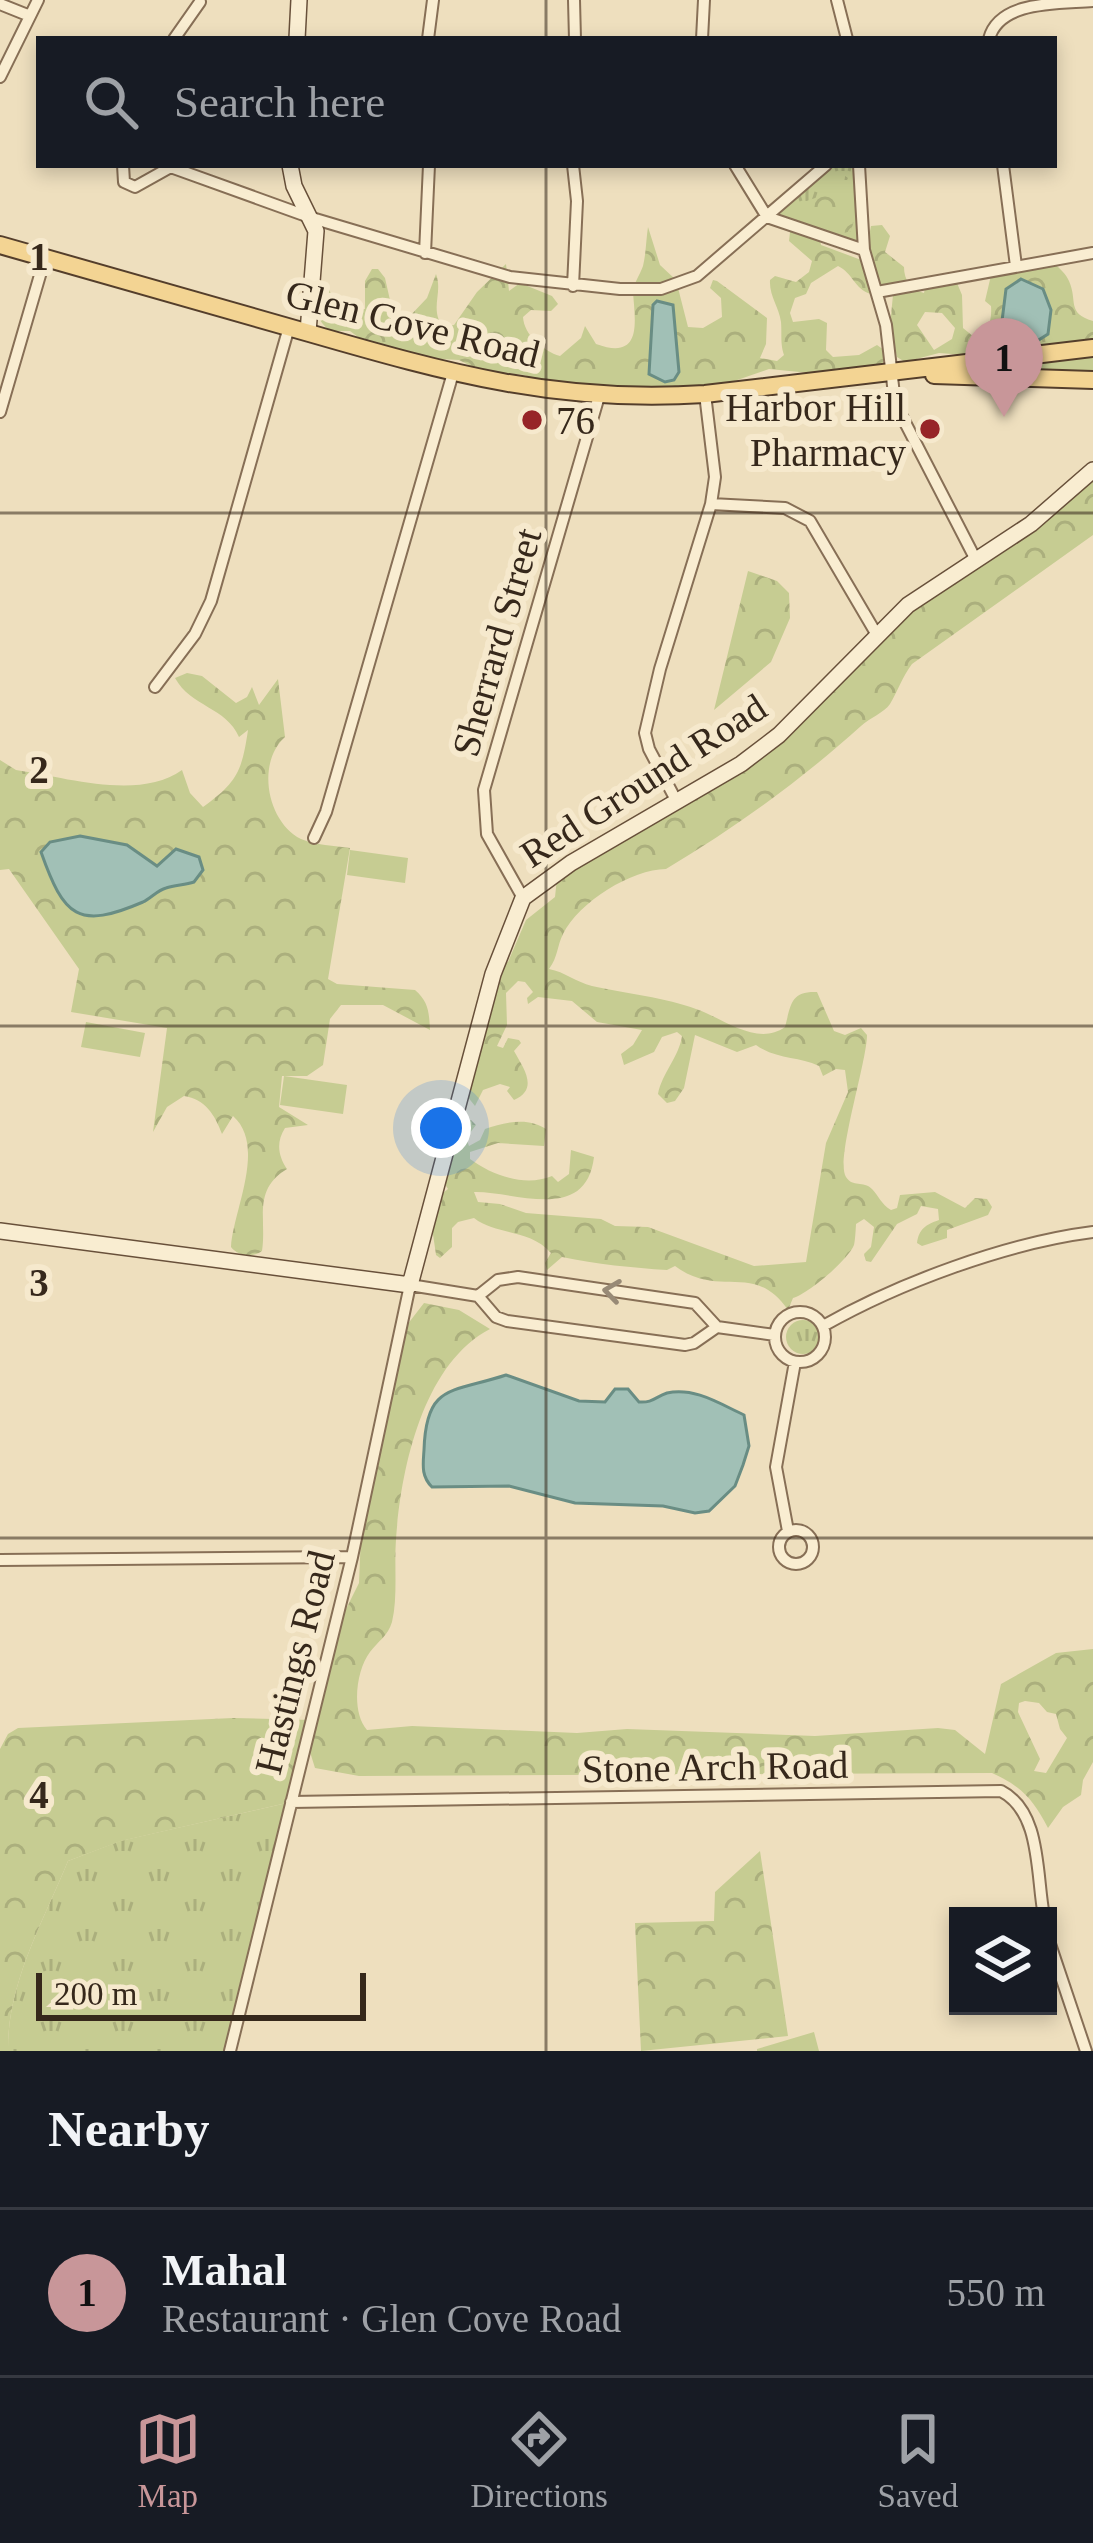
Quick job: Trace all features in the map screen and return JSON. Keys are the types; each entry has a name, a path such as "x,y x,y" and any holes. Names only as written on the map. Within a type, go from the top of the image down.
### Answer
{"main road":[{"name":"Glen Cove Road","path":"0,245 453,374 599,396 705,394 1093,348"},
{"name":"Glen Cove Road","path":"891,374 1093,380"}],"street":[{"path":"0,77 38,0"},
{"path":"297,36 299,0"},
{"path":"428,36 433,0"},
{"path":"574,0 575,36"},
{"path":"702,36 704,0"},
{"path":"837,0 846,36"},
{"path":"990,36 995,22 1006,13 1093,1"},
{"path":"176,36 200,2"},
{"path":"0,4 30,16"},
{"path":"123,168 124,182 136,188 166,168"},
{"path":"170,168 312,218 510,277 620,290 679,285 712,265 823,168"},
{"path":"155,687 195,634 211,602 298,330 316,244 312,218 294,186 291,168"},
{"path":"425,253 429,168"},
{"path":"573,168 577,222 573,286"},
{"path":"737,168 767,217 865,250"},
{"path":"859,168 865,250 877,292 896,408 976,560"},
{"path":"1003,168 1016,266"},
{"path":"877,292 1093,253"},
{"path":"0,412 45,258"},
{"path":"314,838 326,812 453,374"},
{"path":"677,802 649,749 646,719 711,505 715,477 705,394"},
{"name":"Sherrard Street","path":"524,898 487,834 484,790 599,396"},
{"name":"Red Ground Road","path":"410,1285 493,974 524,898 571,863 741,764 779,735 908,605 1031,524 1093,470"},
{"path":"711,505 785,508 810,521 877,635"},
{"path":"0,1231 478,1296 496,1317 507,1321 648,1342 694,1343 717,1327"},
{"path":"823,1326 900,1287 1052,1238 1093,1232"},
{"path":"478,1296 498,1280 518,1277 694,1303 717,1327 775,1335"},
{"name":"Hastings Road","path":"230,2051 352,1557 410,1285"},
{"path":"796,1312 812,1315 823,1326 822,1349 811,1360 795,1362 782,1355 775,1335 782,1320 796,1312"},
{"path":"788,1532 776,1467 795,1362"},
{"path":"0,1560 352,1557"},
{"name":"Stone Arch Road","path":"291,1802 1001,1791 1018,1802 1028,1821 1042,1907"},
{"path":"1057,1965 1086,2051"}],"green space":[{"path":"823,168 859,168 864,250 767,217"},
{"path":"838,171 848,178 851,231 820,240 821,245 864,261 871,226 882,225 890,236 885,252 904,267 912,287 924,293 927,276 937,286 957,283 963,328 974,337 990,321 991,306 985,301 992,271 1055,264 1069,281 1076,310 1093,321 1093,342 964,355 939,353 905,362 897,357 890,325 894,285 881,284 871,294 838,266 795,298 790,313 793,322 819,319 827,323 826,350 833,357 859,355 877,345 884,350 883,365 820,374 769,369 694,395 619,387 593,391 479,370 459,360 407,357 366,343 350,331 332,331 319,316 326,284 334,299 351,311 365,309 365,281 372,269 378,269 385,278 392,309 408,318 427,298 436,274 439,319 442,326 454,325 477,292 506,264 509,291 520,283 552,296 558,304 551,311 531,310 523,317 541,346 560,356 581,338 585,326 596,344 622,347 633,336 633,289 643,266 648,227 660,265 676,280 688,327 703,328 722,317 721,298 710,288 717,281 767,318 760,358 777,361 784,355 770,280 775,276 796,282 809,272 812,261 789,241 790,232 806,224 787,208 832,192","holes":["925,312 942,313 955,328 952,339 934,350 917,325"]},
{"path":"1093,342 1093,380 891,374"},
{"path":"1093,479 1093,535 912,664 887,707 767,802 666,869 623,881 594,899 563,934 549,969 592,986 685,1005 763,1034 785,1027 797,997 817,992 834,1031 845,1035 861,1028 867,1035 845,1152 846,1177 869,1186 891,1210 897,1208 900,1195 935,1192 965,1208 975,1198 987,1199 992,1207 988,1215 947,1230 947,1238 922,1246 917,1243 921,1231 939,1220 938,1209 921,1206 917,1214 897,1224 871,1262 864,1254 871,1247 874,1227 864,1219 856,1224 854,1245 844,1259 793,1298 788,1310 762,1287 707,1280 675,1266 654,1269 562,1257 547,1270 551,1253 542,1245 474,1218 458,1222 452,1228 452,1247 440,1258 436,1255 432,1227 439,1196 448,1189 443,1181 459,1127 471,1120 476,1125 466,1138 469,1146 480,1140 485,1129 500,1125 523,1122 546,1129 544,1146 498,1143 470,1152 470,1159 499,1175 531,1180 552,1176 558,1182 569,1174 571,1150 594,1157 578,1191 563,1197 474,1192 478,1202 526,1213 648,1227 754,1266 806,1262 826,1143 848,1092 845,1070 823,1076 819,1066 756,1045 737,1052 695,1035 684,1088 675,1101 667,1103 658,1094 682,1036 677,1032 662,1037 654,1052 624,1065 621,1054 642,1030 597,1022 572,1001 538,997 528,1004 533,992 518,981 506,993 507,1025 497,1046 503,1048 508,1038 521,1043 514,1051 527,1078 526,1090 514,1100 507,1091 510,1087 500,1084 483,1090 475,1106 467,1096 500,962 508,962 526,920 555,897 557,878 729,778 927,598 1008,548"},
{"path":"748,571 777,581 789,593 790,618 771,662 714,710"},
{"path":"187,673 202,676 236,703 252,687 259,705 278,679 285,737 270,762 273,806 289,831 301,839 350,848 328,979 337,984 415,990 426,1003 429,1018 430,1030 383,1005 341,1005 330,1019 323,1065 307,1076 282,1076 279,1107 308,1125 285,1128 282,1133 279,1149 287,1169 269,1186 263,1206 262,1251 250,1255 231,1247 248,1161 243,1129 233,1116 222,1134 208,1109 184,1096 167,1107 153,1132 167,1028 71,1012 79,969 9,869 0,870 0,760 16,770 101,784 145,784 182,770 190,793 203,807 224,790 240,765 248,730 239,737 226,719 182,688 175,678"},
{"path":"350,850 408,858 405,883 347,875"},
{"path":"86,1022 145,1033 140,1057 81,1047"},
{"path":"284,1076 347,1085 343,1114 280,1105"},
{"path":"424,1303 459,1310 490,1329 448,1367 432,1392 410,1451 399,1511 392,1622 365,1660 359,1680 357,1702 367,1730 412,1726 815,1736 938,1728 955,1730 985,1754 1001,1684 1056,1653 1093,1649 1093,1762 1081,1795 1063,1807 1048,1828 1025,1795 992,1773 359,1776 315,1768 310,1752 339,1623 359,1583 361,1534 407,1325","holes":["1019,1703 1039,1703 1056,1714 1067,1738 1046,1773 1034,1771 1040,1759 1018,1712"]},
{"path":"803,1320 815,1325 820,1337 815,1349 803,1354 791,1349 786,1337 791,1325"},
{"path":"233,1718 311,1720 291,1802 121,1841 68,1861 20,1978 8,2051 0,2051 0,1749 8,1734 18,1728"},
{"path":"291,1802 230,2051 8,2051 20,1978 68,1861 120,1841"},
{"path":"760,1851 788,2036 641,2051 635,1923 714,1921 715,1892"},
{"path":"814,2032 819,2051 757,2051 757,2049"}],"water":[{"path":"1021,279 1043,289 1051,310 1048,334 1026,348 1011,342 1002,321 1006,289"},
{"path":"657,301 673,305 679,372 674,380 665,382 649,374"},
{"path":"80,836 127,845 157,866 176,849 199,857 203,870 194,882 163,889 121,911 88,916 66,904 41,852 50,842"},
{"path":"506,1375 579,1401 605,1402 615,1389 628,1389 639,1402 677,1392 726,1406 744,1415 749,1446 735,1486 709,1511 695,1513 663,1506 575,1503 509,1486 432,1487 423,1461 426,1428 437,1402 457,1389"}],"place":[{"name":"Mahal","path":"1004,417"},
{"name":"76","path":"532,420"},
{"name":"Harbor Hill Pharmacy","path":"930,429"}]}
